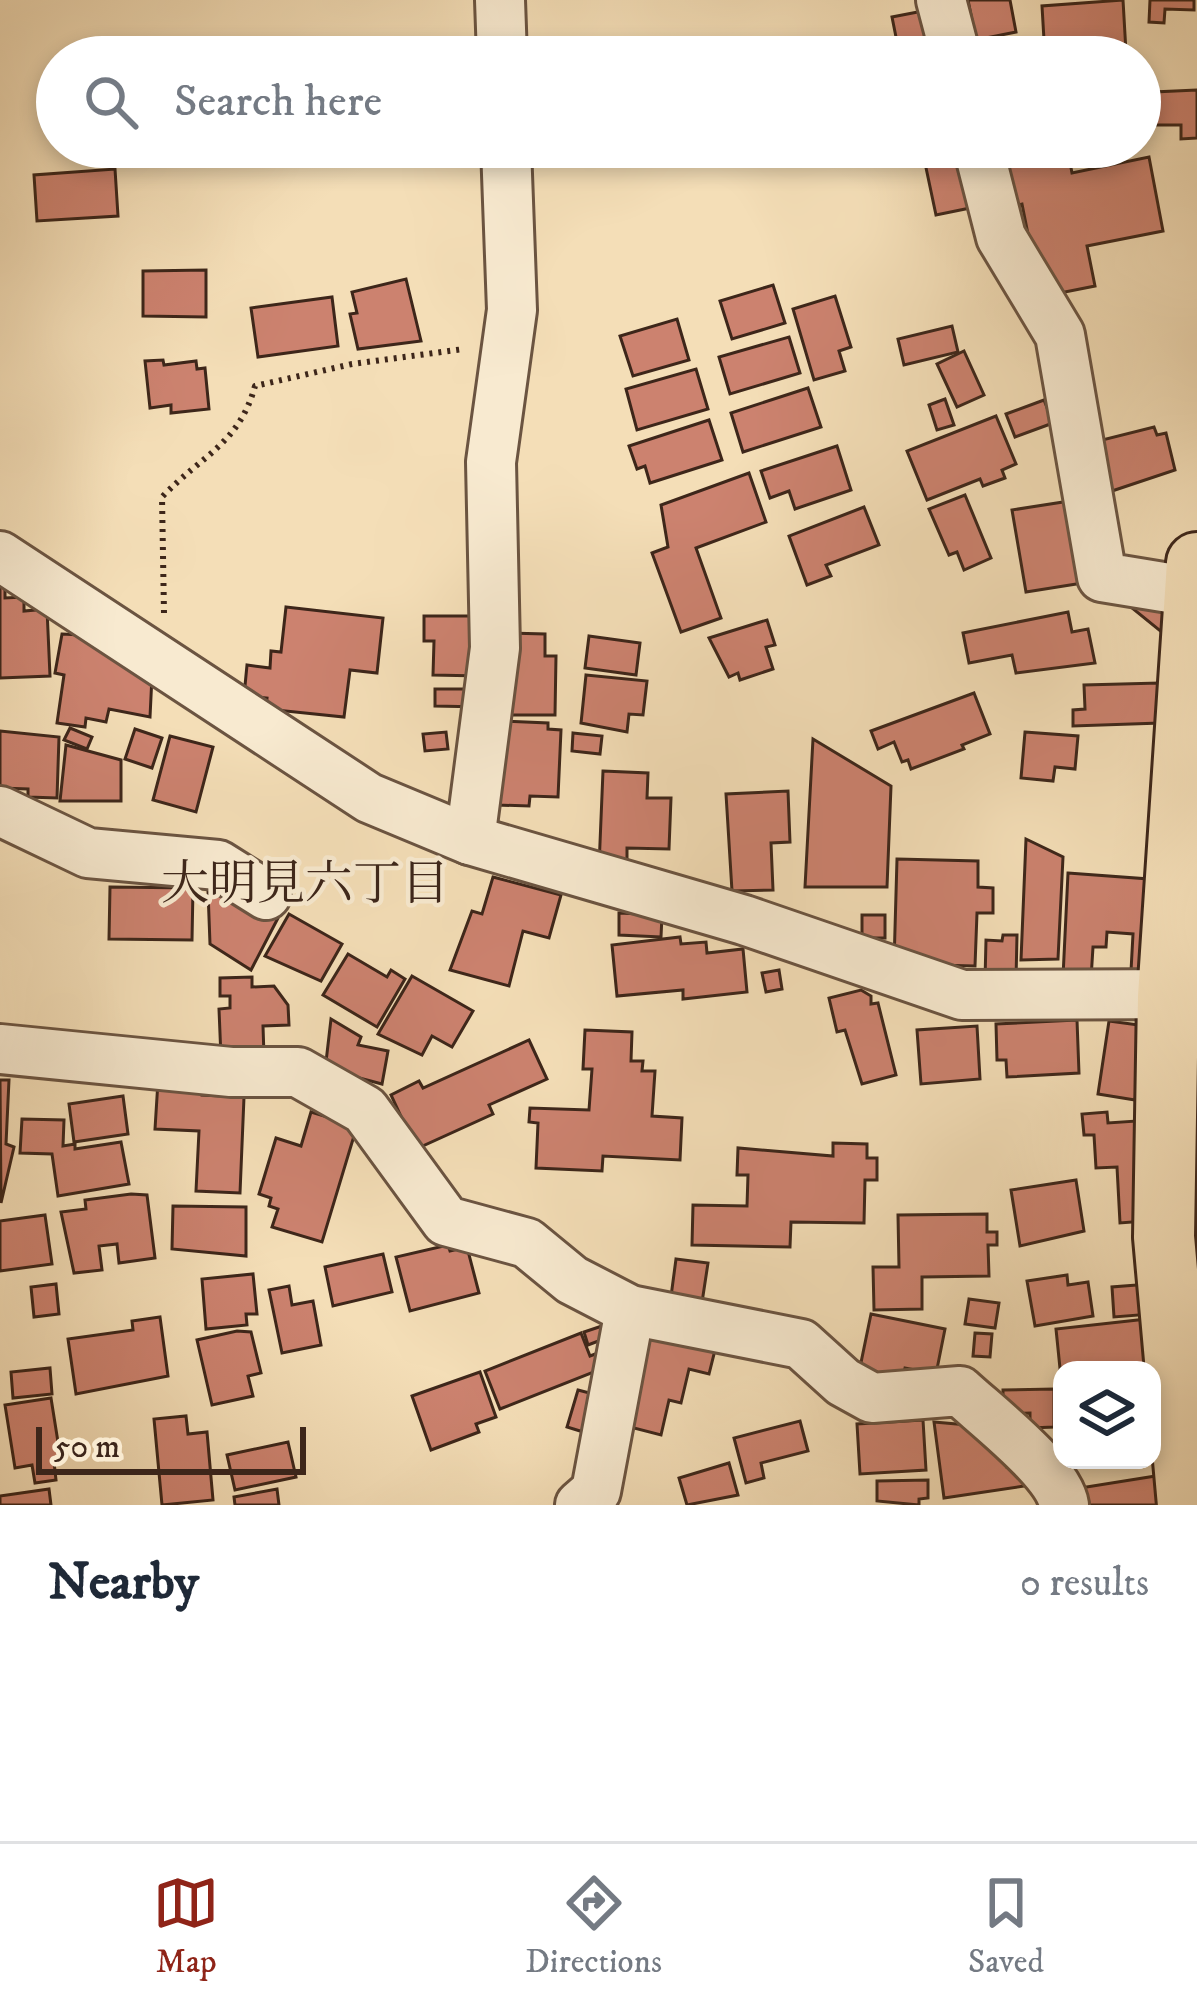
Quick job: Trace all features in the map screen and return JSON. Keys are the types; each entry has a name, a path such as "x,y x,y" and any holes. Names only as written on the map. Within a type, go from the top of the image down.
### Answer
{"main road":[{"path":"1189,1472 1181,1246 1182,995 1196,578"}],"street":[{"path":"500,0 501,36"},
{"path":"941,0 950,36"},
{"path":"470,840 495,648 491,462 512,310 507,168"},
{"path":"983,168 1001,237 1060,335 1102,577 1196,578"},
{"path":"0,556 369,798 470,840 744,920 962,995 1182,995"},
{"path":"0,811 88,853 218,865 266,895"},
{"path":"0,1048 231,1072 298,1072 365,1110 446,1221 527,1243 572,1280 630,1310 801,1344 843,1382 872,1398 960,1391 1062,1491 1064,1505"},
{"path":"580,1505 596,1491 630,1310"}],"path":[{"path":"166,665 162,497 194,464 230,441 246,420 255,386 352,364 508,344"}],"building":[{"path":"968,0 1010,0 1016,32 975,36"},
{"path":"1123,0 1125,36 1044,36 1042,6"},
{"path":"1150,0 1194,0 1194,10 1165,9 1164,23 1149,22"},
{"path":"928,10 932,36 896,36 892,17"},
{"path":"1197,90 1197,138 1181,139 1181,125 1161,125 1161,92"},
{"path":"926,168 962,168 970,208 936,215"},
{"path":"1002,168 1071,168 1072,173 1151,168 1163,231 1087,246 1095,286 1050,295 1039,289 1022,204 1010,207"},
{"path":"115,169 118,216 37,221 34,175"},
{"path":"206,270 206,317 143,316 143,271"},
{"path":"406,279 421,341 358,349 350,314 357,313 352,292"},
{"path":"773,285 785,323 732,339 720,301"},
{"path":"835,296 851,347 839,351 845,371 814,380 793,309"},
{"path":"332,297 338,346 258,357 251,308"},
{"path":"677,319 689,360 633,376 620,336"},
{"path":"952,326 958,352 904,365 898,339"},
{"path":"789,337 800,373 730,394 719,357"},
{"path":"964,351 984,395 957,407 937,364"},
{"path":"163,360 164,365 196,361 197,369 205,368 209,409 171,413 171,405 150,408 145,361"},
{"path":"696,369 708,409 637,430 626,389"},
{"path":"808,388 821,427 743,452 731,413"},
{"path":"945,399 954,425 937,430 929,405"},
{"path":"1044,400 1053,423 1015,437 1006,414"},
{"path":"996,416 1016,464 1002,470 1005,478 983,486 980,479 927,500 907,451"},
{"path":"709,420 722,460 650,483 645,466 637,469 629,446"},
{"path":"1154,427 1157,435 1166,433 1175,470 1112,491 1110,484 1101,486 1090,443"},
{"path":"837,446 851,490 795,509 789,491 770,498 761,471"},
{"path":"749,473 766,522 696,548 721,618 681,632 652,553 668,547 661,505"},
{"path":"965,495 991,558 964,570 957,552 949,555 929,509"},
{"path":"1076,500 1089,582 1026,592 1012,510"},
{"path":"864,507 879,545 826,565 831,576 807,585 789,536"},
{"path":"0,580 5,580 5,598 24,597 24,611 47,609 50,676 0,678"},
{"path":"1135,603 1186,604 1169,638 1132,608"},
{"path":"286,607 383,618 377,673 350,670 344,717 266,709 267,698 244,696 247,665 270,668 271,651 281,652"},
{"path":"1068,612 1072,632 1088,629 1095,663 1016,673 1012,655 969,663 963,633"},
{"path":"424,616 481,616 480,676 433,675 434,641 424,641"},
{"path":"767,620 775,645 766,647 773,669 740,680 738,673 729,677 709,638"},
{"path":"507,633 545,634 545,656 556,656 555,715 505,715"},
{"path":"62,634 99,636 152,676 150,717 109,709 106,722 86,718 85,727 57,723 64,675 55,673"},
{"path":"589,636 640,643 636,675 585,668"},
{"path":"586,675 647,681 643,715 629,714 627,732 581,723"},
{"path":"1159,683 1160,723 1073,726 1073,710 1085,709 1084,685"},
{"path":"435,689 482,689 482,707 435,706"},
{"path":"974,693 990,734 911,769 908,760 902,762 894,742 878,749 871,731"},
{"path":"501,721 548,723 548,729 561,730 558,797 530,796 529,806 497,805"},
{"path":"70,728 92,737 87,749 64,740"},
{"path":"135,729 162,738 152,768 125,759"},
{"path":"0,731 59,737 57,798 28,797 28,789 0,788"},
{"path":"446,732 448,749 425,751 423,734"},
{"path":"1025,732 1078,736 1075,769 1055,767 1053,781 1021,778"},
{"path":"573,733 602,736 600,754 572,751"},
{"path":"170,736 213,747 196,812 153,800"},
{"path":"813,739 891,786 887,887 805,887"},
{"path":"66,745 121,760 121,801 60,801"},
{"path":"603,771 648,773 647,798 671,798 669,849 627,848 627,869 599,867"},
{"path":"788,791 790,842 771,843 773,890 732,891 726,794"},
{"path":"1026,839 1063,857 1058,959 1021,960"},
{"path":"897,859 978,861 978,887 993,888 993,913 977,913 975,966 894,964"},
{"path":"1068,873 1162,880 1157,973 1131,971 1133,934 1107,932 1106,947 1093,947 1091,979 1063,977"},
{"path":"493,877 561,895 549,938 523,931 509,986 450,970 472,911 482,914"},
{"path":"214,881 278,918 251,970 210,944 208,891"},
{"path":"110,887 193,888 192,940 109,939"},
{"path":"619,913 662,915 661,937 619,935"},
{"path":"289,914 342,944 321,981 265,956"},
{"path":"862,915 885,915 885,938 862,938"},
{"path":"1003,935 1017,935 1016,980 985,980 986,940 1002,941"},
{"path":"680,937 681,944 706,942 707,953 743,949 747,992 683,999 683,990 617,996 612,945"},
{"path":"348,954 387,977 391,970 405,979 377,1027 323,995"},
{"path":"779,970 782,989 766,992 762,973"},
{"path":"412,976 473,1011 452,1047 432,1036 422,1055 378,1034"},
{"path":"252,977 252,987 274,986 288,1005 289,1025 263,1026 264,1056 221,1058 219,1009 230,1008 230,996 220,996 220,978"},
{"path":"861,990 871,996 871,1004 878,1003 896,1075 862,1084 845,1030 837,1032 829,998"},
{"path":"331,1019 361,1037 358,1045 388,1051 382,1084 360,1078 358,1087 324,1079"},
{"path":"1077,1020 1079,1073 1007,1077 1006,1060 997,1060 996,1024"},
{"path":"1109,1021 1146,1026 1135,1100 1098,1094"},
{"path":"977,1026 980,1079 921,1084 917,1030"},
{"path":"585,1030 632,1032 631,1061 643,1061 642,1071 655,1071 652,1116 682,1118 680,1160 603,1156 602,1171 536,1168 538,1123 529,1122 530,1108 589,1110 592,1069 583,1069"},
{"path":"529,1040 547,1079 489,1105 493,1114 416,1149 391,1095 419,1081 423,1088"},
{"path":"0,1080 9,1080 6,1144 14,1147 1,1203"},
{"path":"158,1081 202,1083 202,1095 244,1097 240,1193 196,1191 199,1131 155,1129"},
{"path":"123,1096 128,1134 74,1142 69,1104"},
{"path":"311,1112 357,1126 322,1242 272,1227 278,1209 269,1206 271,1198 259,1194 276,1138 301,1146"},
{"path":"1107,1112 1108,1123 1151,1120 1157,1220 1120,1223 1117,1167 1096,1168 1094,1135 1084,1135 1082,1114"},
{"path":"22,1119 64,1120 63,1146 75,1144 75,1149 121,1142 129,1184 58,1196 52,1154 20,1153"},
{"path":"833,1143 867,1144 867,1158 877,1158 877,1180 865,1180 864,1223 791,1222 790,1247 692,1245 693,1205 747,1206 748,1175 737,1175 738,1148 833,1156"},
{"path":"1076,1180 1084,1231 1020,1246 1011,1190"},
{"path":"147,1195 155,1258 119,1263 117,1244 99,1246 102,1270 74,1273 61,1212 86,1209 85,1200"},
{"path":"173,1206 246,1207 246,1256 172,1249"},
{"path":"987,1214 987,1232 997,1232 997,1245 988,1245 989,1276 922,1277 922,1309 874,1310 873,1267 899,1267 898,1215"},
{"path":"45,1215 52,1264 0,1271 0,1221"},
{"path":"448,1245 450,1251 467,1247 479,1293 410,1311 396,1257"},
{"path":"383,1254 392,1292 333,1306 325,1267"},
{"path":"676,1259 708,1263 701,1309 670,1304"},
{"path":"253,1274 257,1314 246,1314 247,1325 206,1329 202,1279"},
{"path":"1067,1275 1068,1285 1088,1282 1093,1316 1035,1326 1027,1281"},
{"path":"56,1284 59,1314 34,1317 31,1287"},
{"path":"1149,1284 1152,1314 1114,1317 1112,1287"},
{"path":"289,1286 292,1305 313,1301 321,1345 282,1353 269,1290"},
{"path":"969,1299 999,1303 995,1328 965,1324"},
{"path":"871,1314 945,1329 936,1374 905,1368 902,1381 857,1382"},
{"path":"160,1317 168,1376 76,1394 68,1339 133,1330 132,1321"},
{"path":"1156,1318 1153,1361 1059,1361 1056,1329"},
{"path":"605,1325 609,1337 588,1345 584,1332"},
{"path":"650,1326 717,1342 709,1374 689,1369 681,1403 669,1400 661,1435 626,1426"},
{"path":"251,1332 261,1373 248,1376 253,1396 212,1405 197,1340"},
{"path":"581,1333 590,1356 598,1353 604,1368 500,1409 485,1371"},
{"path":"975,1333 992,1334 990,1357 973,1356"},
{"path":"50,1368 52,1394 13,1398 11,1372"},
{"path":"480,1372 496,1417 476,1424 479,1432 431,1450 412,1396"},
{"path":"1053,1389 1053,1427 1030,1428 1030,1413 1003,1414 1003,1390"},
{"path":"578,1390 601,1396 590,1434 567,1427"},
{"path":"51,1398 61,1461 54,1462 56,1480 35,1483 32,1465 15,1468 5,1405"},
{"path":"186,1416 188,1434 207,1432 213,1500 162,1505 154,1419"},
{"path":"923,1420 926,1470 860,1474 857,1424"},
{"path":"800,1421 808,1451 761,1463 764,1478 746,1483 734,1438"},
{"path":"934,1422 979,1426 1004,1446 1007,1467 1021,1465 1024,1486 944,1498"},
{"path":"288,1442 296,1477 235,1490 227,1455"},
{"path":"729,1463 738,1495 687,1505 679,1478"},
{"path":"1168,1474 1173,1505 1076,1505 1074,1489"},
{"path":"928,1480 928,1498 919,1499 919,1505 877,1501 877,1481"},
{"path":"49,1489 51,1505 0,1505 0,1496"},
{"path":"277,1489 279,1505 235,1505 234,1497"}],"district":[{"name":"大明見六丁目","path":"305,885"}]}
